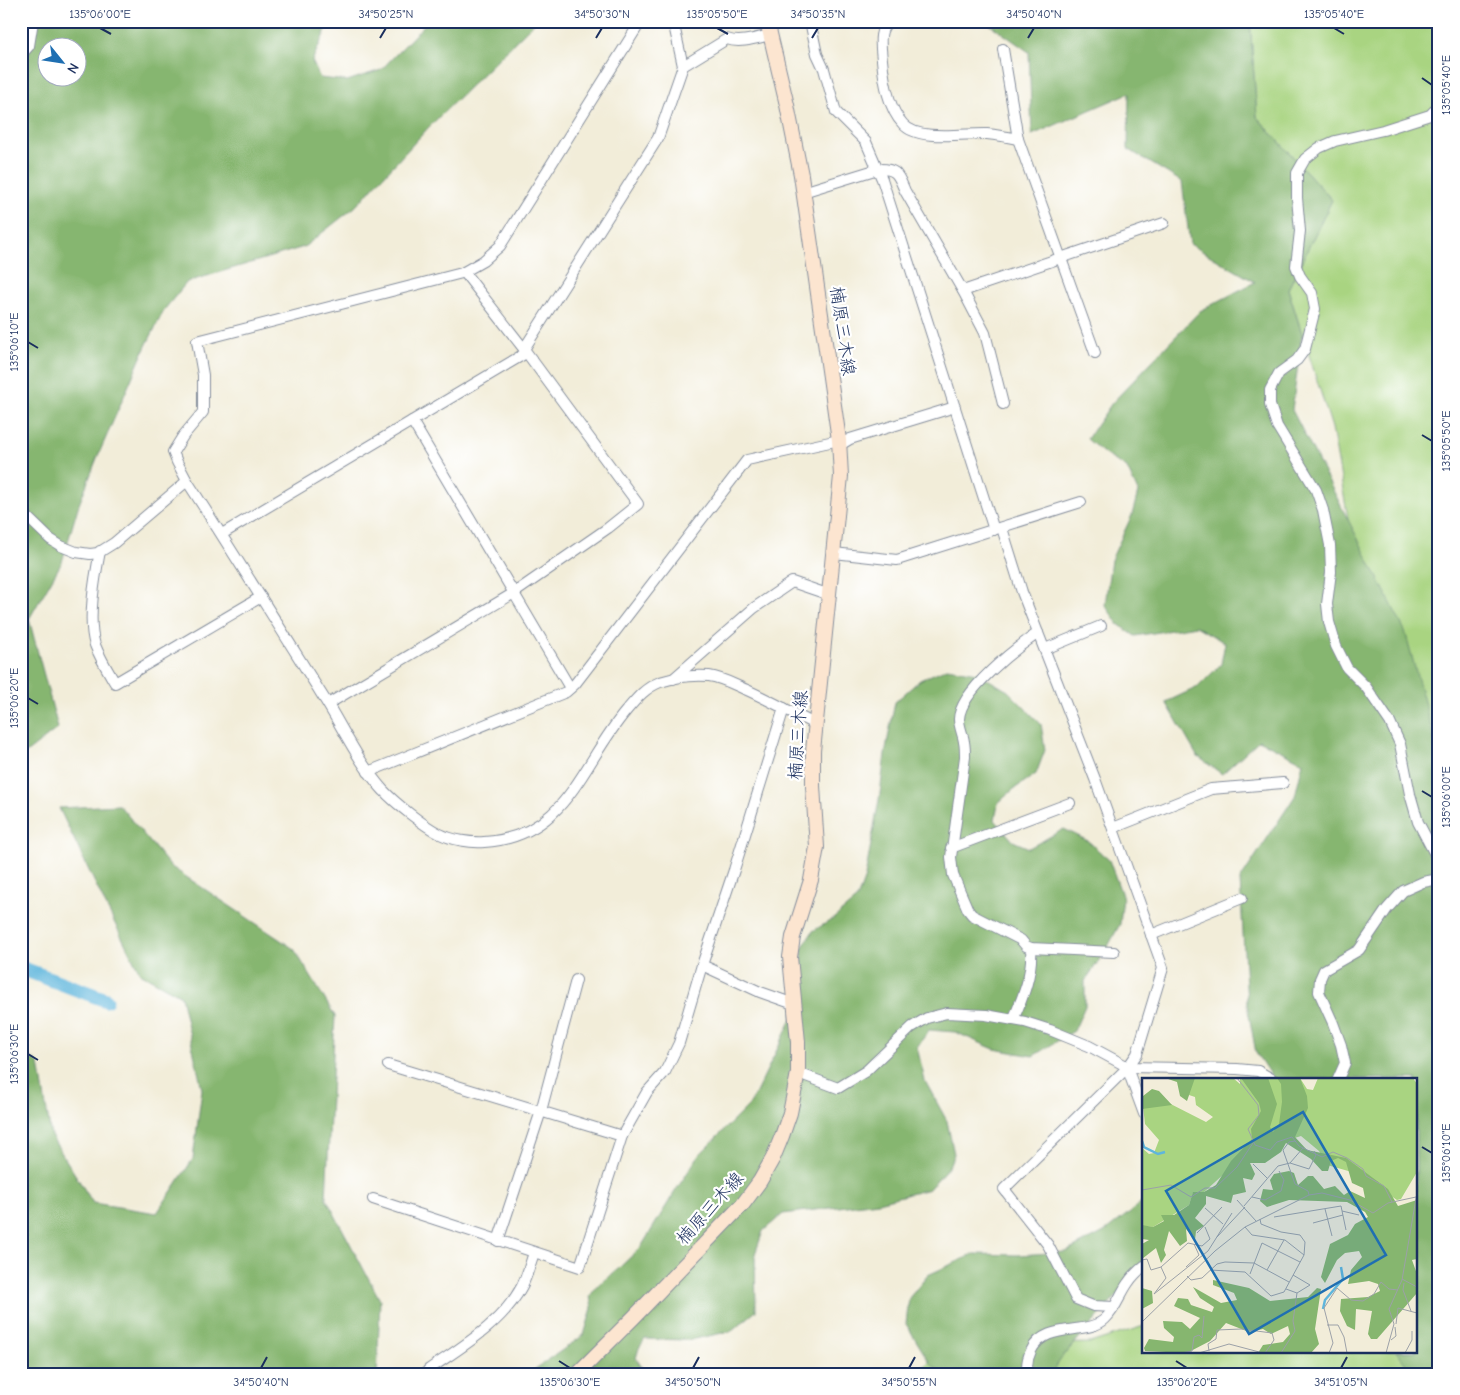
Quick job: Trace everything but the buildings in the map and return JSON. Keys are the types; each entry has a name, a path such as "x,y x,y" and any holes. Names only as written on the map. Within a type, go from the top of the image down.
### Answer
{"main road":[{"name":"楠原三木線","path":"577,1374 634,1317 748,1196 773,1158 782,1136 790,1113 798,1073 798,1042 790,957 818,847 813,786 813,751 841,476 840,442 803,192 787,106 768,28"}],"street":[{"path":"21,55 29,46 33,21"},
{"path":"641,21 500,246 483,261 464,272 198,341 203,375 203,412 183,436 173,452 176,462 187,481 261,596 368,772 384,791 440,834 477,843 502,841 519,836 534,828 562,803 580,782 617,722 642,692 662,681 695,676 710,676 784,708 816,725"},
{"path":"222,534 412,421 525,351 658,138 683,66 672,21"},
{"path":"810,21 836,112 866,142 878,170 998,529 1113,828 1163,968 1136,1054 1128,1067 1004,1189 1048,1245 1076,1299 1093,1306 1114,1307"},
{"path":"890,21 886,23 881,33 884,76 892,107 903,126 923,135 988,134 1018,139"},
{"path":"683,66 727,39 732,41 748,40 768,28"},
{"path":"1003,49 1018,139 1095,353"},
{"path":"1439,106 1430,115 1383,130 1335,141 1319,148 1305,159 1297,173 1300,231 1296,266 1300,276 1312,293 1315,309 1305,348 1297,360 1279,373 1270,390 1270,405 1277,426 1316,490 1323,510 1330,545 1329,622 1336,646 1348,668 1366,687 1393,729 1400,744 1418,822 1439,862"},
{"path":"803,192 888,168 898,174 905,191 985,333 1003,404"},
{"path":"963,291 1164,223"},
{"path":"328,704 514,593 608,528 638,504 464,272"},
{"path":"368,772 566,692 575,684 747,460 840,442 956,407"},
{"path":"412,421 570,688"},
{"path":"21,510 50,539 76,552 90,554 114,543 187,481"},
{"path":"834,552 897,560 1081,502"},
{"path":"100,551 92,600 94,637 100,656 115,683 261,596"},
{"path":"672,679 754,608 792,582 830,595"},
{"path":"1045,649 1101,626"},
{"path":"1038,633 1020,645 982,680 960,712 959,721 965,757 951,848 953,875 972,915 1021,940 1026,946 1031,948 1114,952"},
{"path":"373,1199 580,1268 622,1136 647,1092 665,1072 674,1056 784,708"},
{"path":"1113,828 1210,789 1284,783"},
{"path":"951,848 1070,803"},
{"path":"1338,1078 1345,1063 1341,1045 1319,992 1320,979 1324,970 1359,950 1386,909 1403,891 1423,882 1439,879"},
{"path":"1151,936 1242,898"},
{"path":"1013,1020 1024,995 1032,962 1031,948"},
{"path":"702,965 760,992 794,1004"},
{"path":"498,1241 541,1111 576,980"},
{"path":"798,1073 838,1088 866,1071 912,1026 927,1018 947,1013 986,1015 1013,1020 1058,1033 1089,1046 1128,1067 1237,1069 1258,1071 1270,1078"},
{"path":"388,1065 622,1136"},
{"path":"1128,1067 1142,1109"},
{"path":"428,1370 482,1332 509,1305 522,1286 534,1253"},
{"path":"1028,1374 1028,1359 1035,1343 1052,1333 1090,1326 1104,1320 1114,1307 1128,1281 1142,1268"}],"green space":[{"path":"21,21 330,21 312,61 320,78 347,81 381,70 428,21 536,21 428,128 355,207 304,247 187,282 164,310 145,348 97,458 78,507 62,562 29,619 58,728 26,753 21,749"},
{"path":"985,21 1250,21 1257,117 1332,200 1288,289 1302,334 1292,410 1405,631 1439,757 1439,1374 1413,1374 1397,1352 1418,1352 1418,1078 1272,1078 1256,1053 1247,1004 1240,880 1295,796 1303,762 1259,740 1222,774 1197,756 1166,702 1198,687 1221,664 1225,643 1196,626 1135,636 1118,624 1105,605 1111,560 1132,515 1138,492 1127,468 1106,455 1087,439 1112,403 1200,311 1255,282 1190,244 1182,182 1128,149 1129,93 1032,135 1029,52"},
{"path":"1250,21 1439,21 1439,887 1359,581 1332,428 1288,289 1332,200 1257,117"},
{"path":"947,668 977,673 1008,691 1041,724 1045,750 1036,774 998,803 995,820 1013,841 1029,848 1064,829 1088,841 1109,860 1123,898 1120,924 1106,950 1085,981 1085,1006 1074,1031 1033,1056 994,1049 955,1032 929,1030 917,1047 925,1081 947,1121 954,1154 949,1166 929,1189 878,1202 783,1214 763,1231 755,1254 756,1311 732,1331 690,1340 645,1339 639,1348 636,1358 646,1374 528,1374 584,1335 592,1308 590,1296 598,1285 641,1247 699,1155 751,1103 792,1019 802,981 802,948 813,931 833,919 857,899 865,877 895,702 920,680"},
{"path":"119,805 170,866 294,949 335,1016 326,1198 380,1300 377,1374 21,1374 21,1050 39,1064 51,1136 93,1203 157,1213 193,1159 202,1089 181,996 140,973 59,808"},
{"path":"1439,897 1439,1374 914,1374 949,1346 1090,1343 1142,1327 1142,1352 1418,1352 1418,1078 1416,1078"},
{"path":"1142,1203 1142,1268 1063,1356 1051,1374 943,1374 930,1363 906,1324 909,1298 928,1275 974,1254 1018,1255 1066,1252 1106,1231"}],"waterway":[{"path":"21,968 106,1000"}]}
